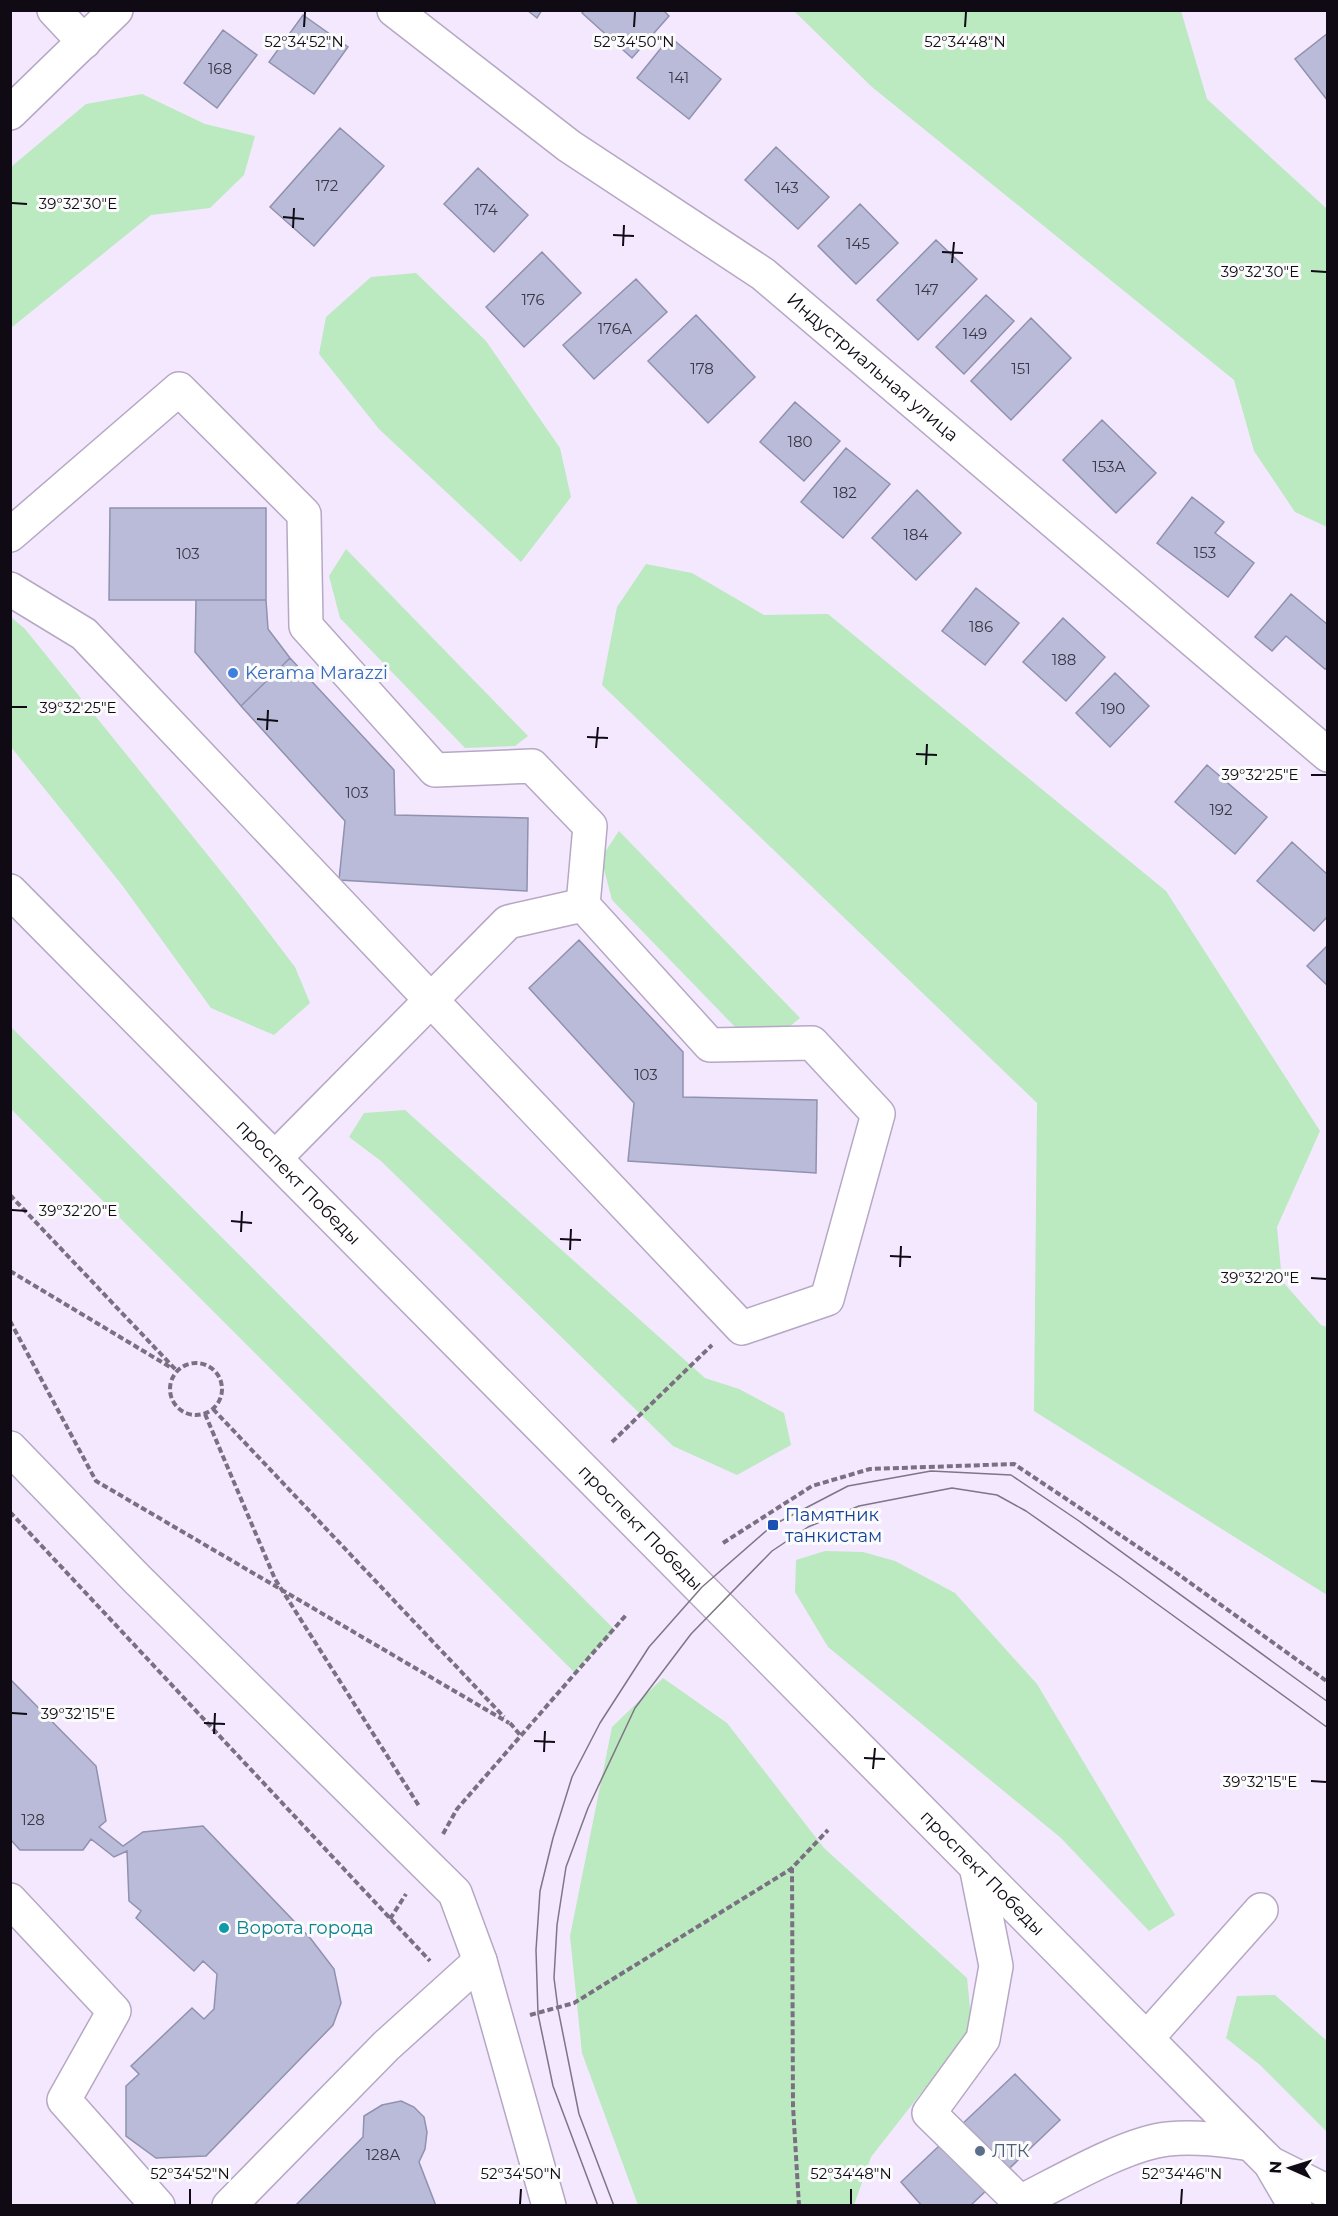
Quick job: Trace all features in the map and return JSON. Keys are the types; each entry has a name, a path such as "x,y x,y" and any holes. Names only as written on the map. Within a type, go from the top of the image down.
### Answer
{"street":[{"path":"54,10 84,42"},
{"path":"13,106 116,10"},
{"name":"Индустриальная улица","path":"394,10 569,146 763,274 1328,755"},
{"path":"10,535 180,390 304,514 306,626 435,770 532,766 590,826 583,905 710,1045 812,1043 878,1114 827,1299 742,1328 84,634 10,589"},
{"name":"проспект Победы","path":"10,891 1261,2153"},
{"path":"275,1158 508,922 583,905"},
{"path":"10,1448 137,1579 455,1893 480,1961 549,2205"},
{"path":"976,1866 996,1966 983,2038 929,2113 1020,2202 1115,2156 1166,2139 1208,2138 1261,2153 1328,2192"},
{"path":"10,1900 114,2011 64,2100 158,2205"},
{"path":"1147,2038 1261,1910"},
{"path":"229,2205 386,2046 480,1961"},
{"path":"1261,2153 1295,2205"}],"path":[{"path":"10,1196 176,1370"},
{"path":"10,1271 176,1370"},
{"path":"10,1321 96,1481 509,1723"},
{"path":"612,1442 736,1321"},
{"path":"200,1362 215,1370 222,1386 219,1402 213,1409 205,1414 188,1414 174,1404 169,1387 176,1370 183,1365 200,1362"},
{"path":"213,1409 521,1736"},
{"path":"205,1414 280,1587 421,1809"},
{"path":"723,1543 812,1486 870,1469 1014,1464 1168,1567 1328,1683"},
{"path":"10,1512 453,1986"},
{"path":"434,1829 440,1839 457,1809 626,1615"},
{"path":"496,2022 574,2003 792,1868 828,1830"},
{"path":"390,1919 426,1864"},
{"path":"792,1868 793,2106 799,2205"}],"green space":[{"path":"794,11 1181,11 1207,99 1327,209 1327,527 1295,512 1254,451 1234,380 872,87"},
{"path":"142,94 205,124 255,136 244,175 210,208 151,215 11,328 11,167 86,104"},
{"path":"416,273 486,341 560,448 571,497 521,562 379,429 319,354 326,317 371,277"},
{"path":"346,549 528,736 515,746 465,748 340,618 329,576"},
{"path":"646,564 692,573 764,615 828,614 1166,891 1320,1131 1277,1227 1282,1281 1321,1325 1327,1327 1327,1595 1034,1411 1037,1103 602,685 617,607"},
{"path":"11,617 25,629 240,895 295,967 310,1003 274,1035 211,1008 122,885 11,747"},
{"path":"619,831 800,1018 788,1028 738,1030 612,900 601,858"},
{"path":"10,1026 615,1630 574,1672 11,1109"},
{"path":"405,1110 705,1378 739,1389 784,1413 791,1445 737,1475 673,1446 381,1161 349,1137 364,1113"},
{"path":"825,1551 863,1552 895,1561 955,1593 1037,1684 1175,1915 1149,1931 1061,1838 828,1647 795,1592 796,1560"},
{"path":"663,1678 727,1723 824,1848 967,1978 972,2028 871,2157 854,2205 638,2205 582,2053 570,1936 612,1727"},
{"path":"1275,1995 1327,2041 1327,2132 1260,2065 1226,2038 1237,1996"}],"building":[{"path":"527,10 542,10 537,18"},
{"path":"585,10 663,10 669,16 632,58 582,13"},
{"path":"303,15 348,47 314,94 269,62"},
{"path":"223,30 257,55 217,108 184,83"},
{"path":"1328,33 1328,101 1295,59"},
{"path":"670,37 721,79 689,119 637,78"},
{"path":"340,128 384,166 314,246 270,207"},
{"path":"776,147 829,197 798,229 745,180"},
{"path":"478,168 528,215 494,252 444,204"},
{"path":"860,204 898,243 856,284 818,246"},
{"path":"936,240 977,279 918,340 877,300"},
{"path":"542,252 581,293 524,347 486,307"},
{"path":"636,279 667,312 594,379 563,345"},
{"path":"986,295 1014,321 964,374 936,347"},
{"path":"696,315 755,377 708,423 648,361"},
{"path":"1031,318 1071,358 1011,420 971,381"},
{"path":"795,402 840,441 804,481 760,442"},
{"path":"1102,420 1156,473 1116,513 1063,460"},
{"path":"846,448 890,484 843,538 801,502"},
{"path":"917,490 961,533 916,580 872,538"},
{"path":"1192,497 1224,522 1215,533 1254,563 1228,597 1157,543"},
{"path":"110,508 266,508 266,600 109,600"},
{"path":"976,588 1019,623 985,665 942,631"},
{"path":"1291,594 1328,625 1328,667 1325,669 1286,636 1272,651 1255,637"},
{"path":"196,600 266,600 268,629 290,658 241,706 195,652"},
{"path":"1063,618 1105,657 1066,701 1023,662"},
{"path":"290,658 394,770 395,815 528,818 527,891 339,880 345,821 241,706"},
{"path":"1115,673 1149,706 1110,747 1076,713"},
{"path":"1207,765 1267,817 1235,854 1175,802"},
{"path":"1292,842 1328,875 1328,916 1314,931 1257,881"},
{"path":"579,940 683,1052 683,1097 817,1100 816,1173 628,1161 634,1103 529,988"},
{"path":"1328,945 1328,986 1307,966"},
{"name":"Ворота города","path":"10,1679 96,1766 106,1821 99,1827 123,1846 143,1832 203,1826 311,1939 334,1969 341,2003 333,2025 206,2156 156,2158 126,2136 126,2086 139,2074 131,2066 192,2008 204,2019 214,2009 217,1974 203,1961 194,1971 136,1918 141,1911 129,1901 127,1851 114,1857 91,1839 83,1850 20,1850 10,1839"},
{"name":"ЛТК","path":"1015,2074 1060,2120 970,2206 922,2206 901,2182"},
{"path":"401,2101 414,2107 424,2117 427,2132 425,2149 419,2162 436,2206 295,2206 363,2137 364,2116 382,2105"}],"tram line":[{"path":"598,2206 553,2086 538,2014 536,1950 540,1891 553,1838 572,1777 600,1723 649,1647 702,1587 773,1525 848,1486 931,1471 1011,1475 1079,1521 1328,1702"},
{"path":"614,2206 579,2114 558,2009 554,1978 557,1925 566,1867 588,1808 635,1708 691,1634 772,1551 808,1527 859,1506 952,1488 997,1495 1026,1511 1120,1577 1328,1728"}],"place":[{"name":"Kerama Marazzi","path":"233,673"},
{"name":"Памятник танкистам","path":"773,1525"},
{"name":"Ворота города","path":"224,1928"},
{"name":"ЛТК","path":"980,2151"}]}
